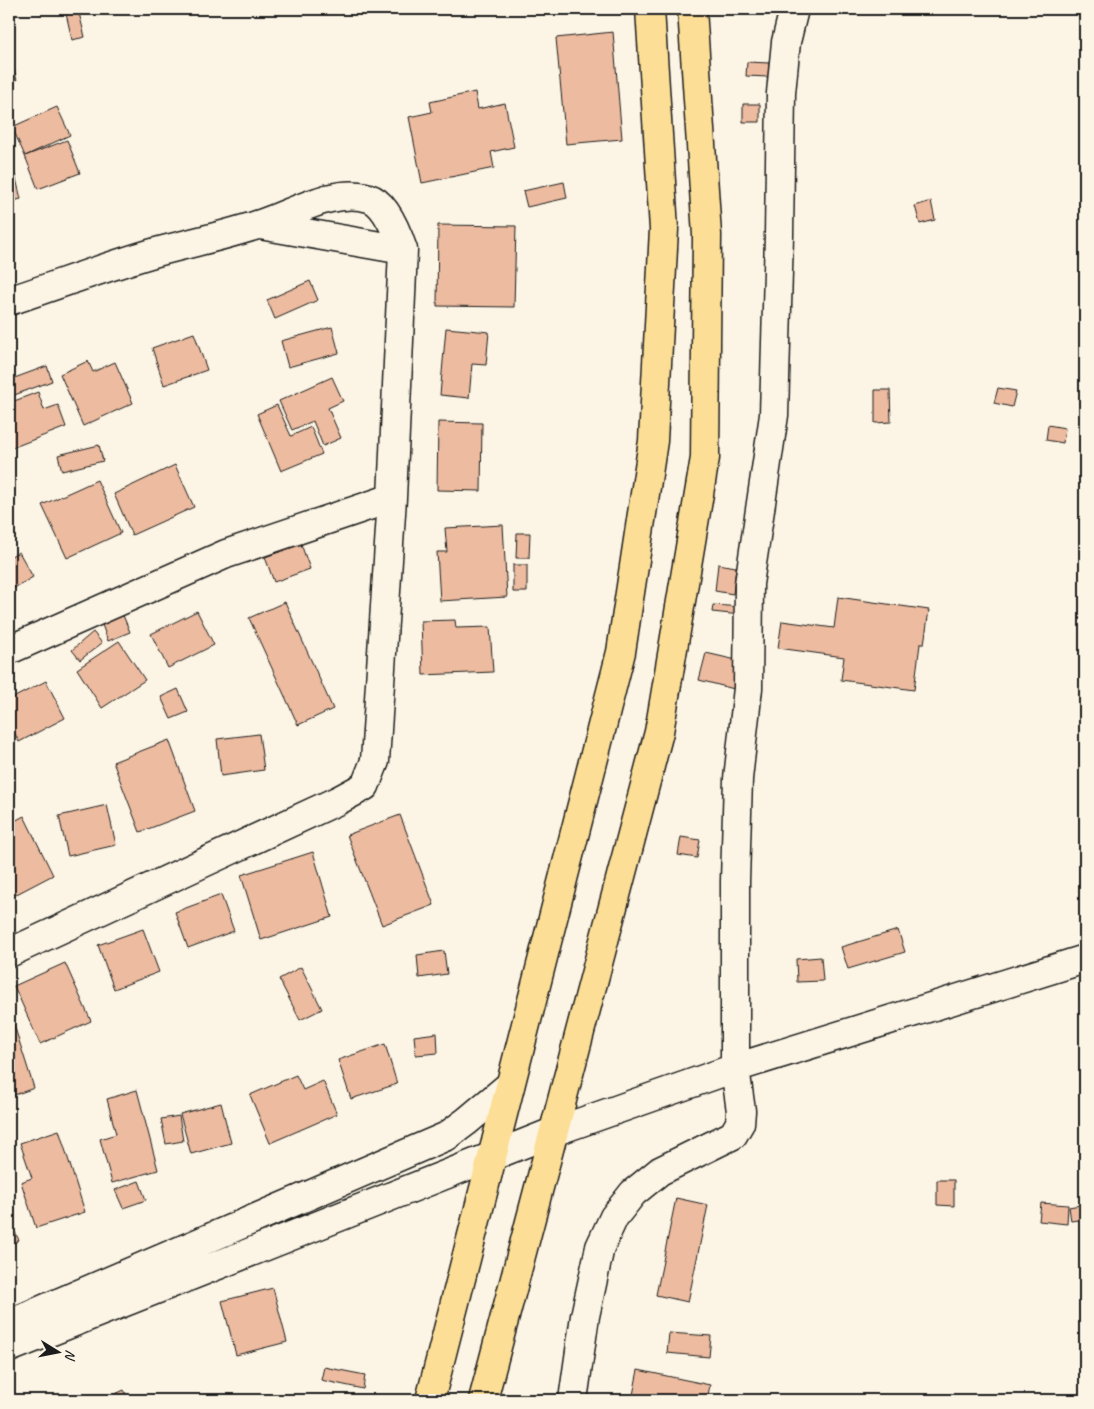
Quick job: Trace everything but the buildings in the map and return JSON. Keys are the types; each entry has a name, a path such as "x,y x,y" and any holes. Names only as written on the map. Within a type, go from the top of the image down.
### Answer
{"highway":[{"path":"430,1400 621,652 654,441 664,229 650,9"},
{"path":"483,1400 659,732 705,458 707,235 692,9"}],"street":[{"path":"573,1400 585,1316 600,1247 614,1217 633,1193 660,1171 733,1135 740,1123 741,1111 735,1068 735,881 738,779 748,688 749,584 774,415 781,93 786,42 794,9"},
{"path":"9,301 152,254 260,224 324,200 346,196 370,198 384,210 396,230 404,250 392,498 375,761 365,786 339,800 9,953"},
{"path":"260,224 404,250"},
{"path":"9,650 226,554 392,498"},
{"path":"9,1348 554,1132 735,1068 1085,959"},
{"path":"9,1324 447,1136 510,1085"}]}
